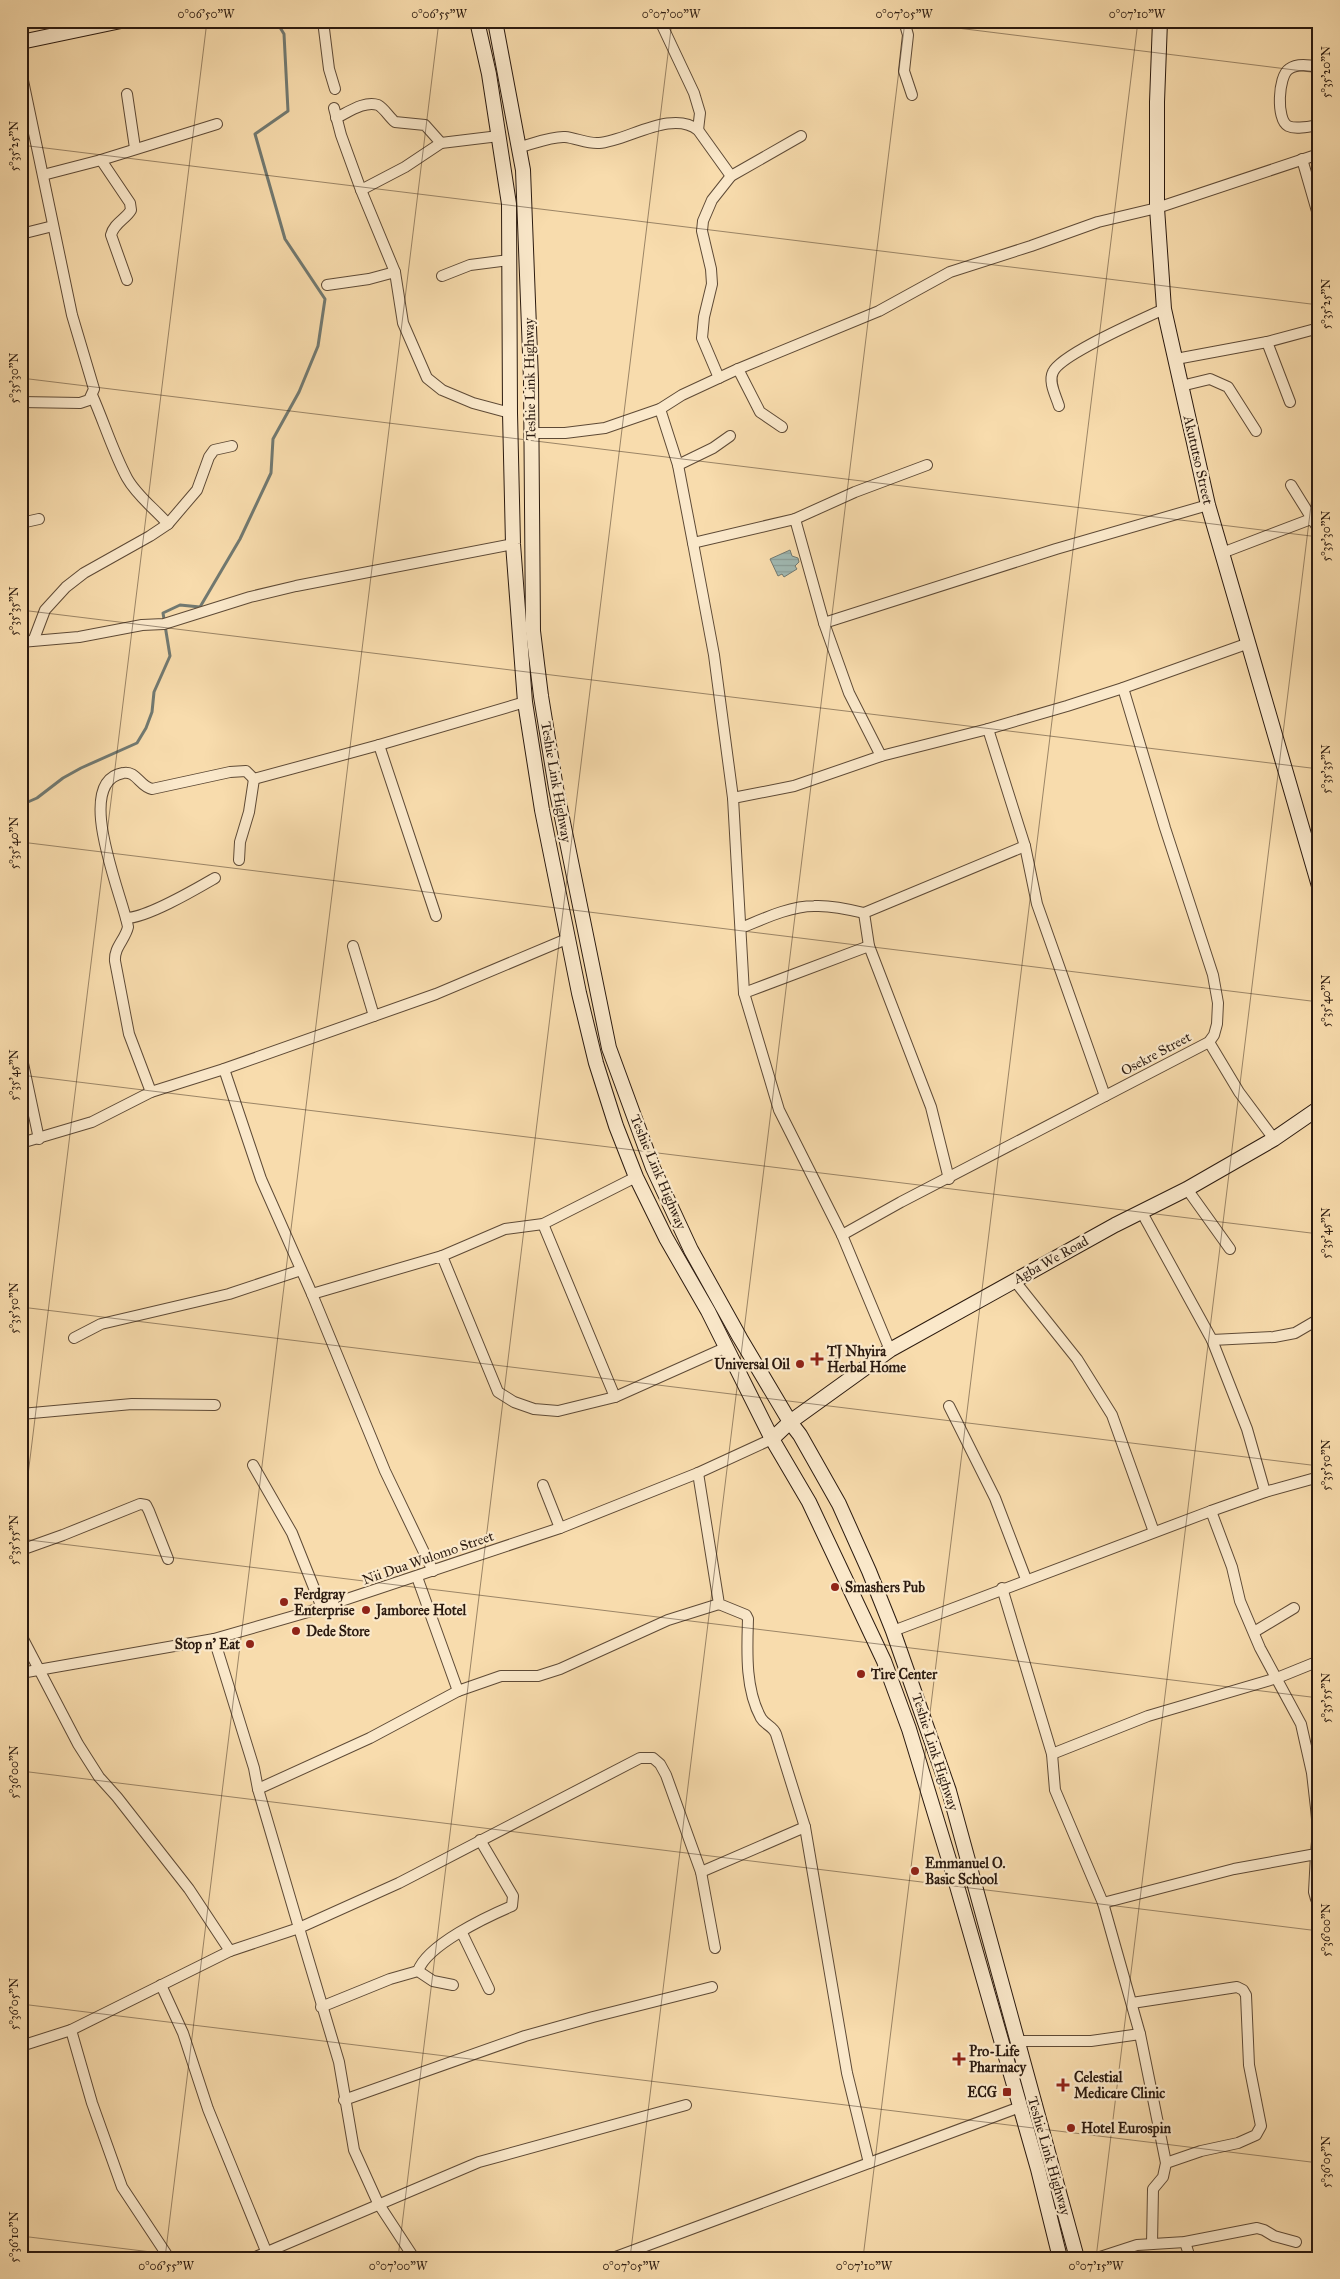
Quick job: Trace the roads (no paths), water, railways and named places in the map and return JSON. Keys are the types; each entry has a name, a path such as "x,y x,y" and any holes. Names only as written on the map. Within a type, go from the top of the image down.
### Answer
{"main road":[{"path":"21,42 121,21"},
{"name":"Teshie Link Highway","path":"477,21 489,74 509,204 513,544 525,702 542,810 579,993 596,1064 616,1126 636,1176 666,1238 727,1347 772,1439 809,1502 871,1631 909,1729 1020,2108 1060,2258"},
{"name":"Teshie Link Highway","path":"495,21 520,147 528,267 532,433 533,631 541,696 556,788 609,1048 653,1168 691,1250 740,1338 790,1422 800,1435 839,1504 893,1631 949,1791 1077,2258"},
{"name":"Akututso Street","path":"1160,21 1157,102 1157,208 1164,308 1208,505 1319,886"},
{"name":"Agba We Road","path":"772,1439 790,1422 890,1350 1141,1211 1187,1189 1274,1139 1319,1108"}],"street":[{"path":"323,21 329,69 336,89"},
{"path":"660,21 694,93 700,113 698,130"},
{"path":"904,21 908,35 904,71 912,95"},
{"path":"1319,67 1295,66 1288,69 1280,82 1281,116 1284,123 1288,126 1296,127 1319,125"},
{"path":"21,71 72,315 94,389 88,400 80,403 21,402"},
{"path":"127,94 135,148"},
{"path":"336,118 366,104 379,105 395,122 425,124 441,143"},
{"path":"334,108 361,190 395,272 403,323 427,378 442,390 473,404 510,413"},
{"path":"520,147 562,136 598,143 659,125 682,123 692,125 698,130 732,176"},
{"path":"43,175 101,160 217,124"},
{"path":"361,190 405,167 441,143 499,136"},
{"path":"719,378 702,338 704,317 712,284 711,269 702,231 703,221 712,200 721,186 732,176 801,136"},
{"path":"532,433 565,433 605,428 660,409 682,395 719,378 879,311 950,272 1098,222 1157,208 1319,154"},
{"path":"1302,159 1319,218"},
{"path":"101,160 130,203 131,210 128,216 112,230 111,235 127,280"},
{"path":"21,234 53,226"},
{"path":"442,276 470,265 509,260"},
{"path":"327,285 369,279 395,272"},
{"path":"1059,406 1052,383 1053,372 1061,363 1075,353 1164,308"},
{"path":"1176,360 1267,342 1319,328"},
{"path":"1267,342 1290,402"},
{"path":"738,370 760,412 782,427"},
{"path":"1181,386 1210,379 1228,387 1256,431"},
{"path":"92,395 127,478 144,501 152,506 168,524"},
{"path":"660,409 678,465 714,655 733,798 744,993 779,1110 842,1235 890,1350"},
{"path":"678,465 713,448 730,436"},
{"path":"34,639 45,610 66,587 84,573 168,524 197,490 209,457 214,450 232,446"},
{"path":"693,543 795,519 855,492 927,465"},
{"path":"1291,485 1315,517 1319,530"},
{"path":"824,623 1056,550 1208,505"},
{"path":"1222,553 1315,517"},
{"path":"21,523 39,519"},
{"path":"795,519 824,623 849,693 880,756"},
{"path":"21,642 34,639 79,637 142,625 164,624 250,597 296,586 513,544"},
{"path":"733,798 794,786 880,756 988,729 1123,688 1249,643"},
{"name":"Osekre Street","path":"842,1235 901,1202 1209,1042 1214,1035 1217,1024 1218,1003 1213,975 1165,828 1123,688"},
{"path":"254,779 525,702"},
{"path":"988,729 1025,846 1037,904 1105,1096"},
{"path":"379,745 436,916"},
{"path":"151,1092 129,1034 115,961 116,948 126,936 126,918 103,842 101,815 104,786 107,781 124,772 130,773 145,786 152,789 230,772 246,771 254,779"},
{"path":"239,860 240,842 249,812 254,779"},
{"path":"741,928 782,912 813,905 838,907 864,913 1025,846"},
{"path":"126,918 135,917 184,896 215,878"},
{"path":"864,913 869,946 931,1107 948,1179"},
{"path":"21,1143 106,1117 151,1092 224,1069 436,994 569,938"},
{"path":"352,946 374,1016"},
{"path":"744,993 869,946"},
{"path":"1209,1042 1239,1092 1274,1139"},
{"path":"21,1054 39,1139"},
{"path":"224,1069 261,1179 312,1294 385,1472 433,1571"},
{"path":"312,1294 442,1256 505,1229 543,1224 636,1176"},
{"path":"1187,1189 1230,1249"},
{"path":"1141,1211 1212,1340 1247,1429 1265,1492"},
{"path":"543,1224 615,1397"},
{"path":"442,1256 498,1392 514,1402 534,1409 558,1411 615,1397 727,1347"},
{"path":"74,1338 102,1324 229,1294 301,1270"},
{"path":"1014,1280 1077,1359 1112,1415 1154,1532"},
{"path":"1212,1340 1274,1337 1295,1333 1319,1319"},
{"path":"21,1414 132,1404 215,1405"},
{"path":"949,1406 995,1498 1026,1579"},
{"name":"Nii Dua Wulomo Street","path":"21,1673 214,1639 322,1608 560,1528 698,1473 772,1439"},
{"path":"254,1465 292,1533 322,1608"},
{"path":"698,1473 719,1604"},
{"path":"893,1631 1002,1588 1211,1511 1265,1492 1319,1477"},
{"path":"543,1486 560,1528"},
{"path":"21,1550 63,1536 140,1504 146,1505 149,1510 168,1559"},
{"path":"1211,1511 1232,1567 1240,1600 1254,1632 1301,1724 1312,1773 1316,1808 1318,1830 1314,1892 1316,1899 1319,1901"},
{"path":"417,1577 458,1691"},
{"path":"1002,1588 1052,1754 1055,1790 1103,1903 1140,2034 1166,2163 1162,2178 1153,2189 1152,2244"},
{"path":"258,1789 370,1738 458,1691 501,1676 538,1676 560,1669 668,1620 719,1604 746,1615 748,1619 747,1667 757,1708 761,1719 773,1728 776,1734 805,1827 847,2074 869,2163"},
{"path":"1254,1632 1294,1608"},
{"path":"21,1635 41,1670 78,1744 99,1777 117,1797 189,1889 230,1951"},
{"path":"214,1639 254,1768 258,1789 298,1928 339,2062 354,2150 378,2203 414,2258"},
{"path":"1052,1754 1148,1716 1277,1678 1319,1661"},
{"path":"21,2046 71,2030 230,1951 298,1928 399,1883 640,1758 653,1758 660,1764 666,1774 701,1872 714,1948"},
{"path":"701,1872 805,1827"},
{"path":"418,1971 420,1964 431,1951 482,1919 512,1906 513,1896 480,1840"},
{"path":"1103,1903 1234,1868 1316,1854"},
{"path":"462,1933 490,1990"},
{"path":"321,2007 390,1979 418,1971"},
{"path":"418,1971 432,1981 453,1986"},
{"path":"161,1985 183,2033 208,2109 266,2251"},
{"path":"1132,2003 1237,1987 1243,1990 1246,1995 1249,2065 1261,2126 1256,2135 1238,2143 1201,2151 1166,2163"},
{"path":"344,2100 525,2036 592,2017 712,1988"},
{"path":"71,2030 92,2103 122,2187 169,2258"},
{"path":"1016,2041 1091,2041 1140,2034"},
{"path":"253,2258 378,2203 479,2162 686,2105"},
{"path":"613,2258 1020,2108"},
{"path":"1097,2258 1137,2245 1185,2242 1257,2228 1274,2236 1296,2242"},
{"path":"1185,2242 1190,2258"}],"water":[{"path":"790,550 792,556 798,558 799,562 795,566 797,569 784,577 782,574 778,576 770,559"}],"waterway":[{"path":"21,805 37,798 63,778 81,768 137,743 146,728 152,712 154,692 170,656 163,613 180,605 200,607 240,539 271,473 273,439 299,392 318,346 325,299 285,239 255,134 288,111 284,34 276,21"}],"place":[{"name":"TJ Nhyira Herbal Home","path":"817,1359"},
{"name":"Universal Oil","path":"800,1364"},
{"name":"Smashers Pub","path":"835,1587"},
{"name":"Ferdgray Enterprise","path":"284,1602"},
{"name":"Jamboree Hotel","path":"366,1610"},
{"name":"Dede Store","path":"296,1631"},
{"name":"Stop n' Eat","path":"250,1644"},
{"name":"Tire Center","path":"861,1674"},
{"name":"Emmanuel O. Basic School","path":"915,1871"},
{"name":"Pro-Life Pharmacy","path":"959,2059"},
{"name":"Celestial Medicare Clinic","path":"1063,2085"},
{"name":"ECG","path":"1007,2092"},
{"name":"Hotel Eurospin","path":"1071,2128"}]}
